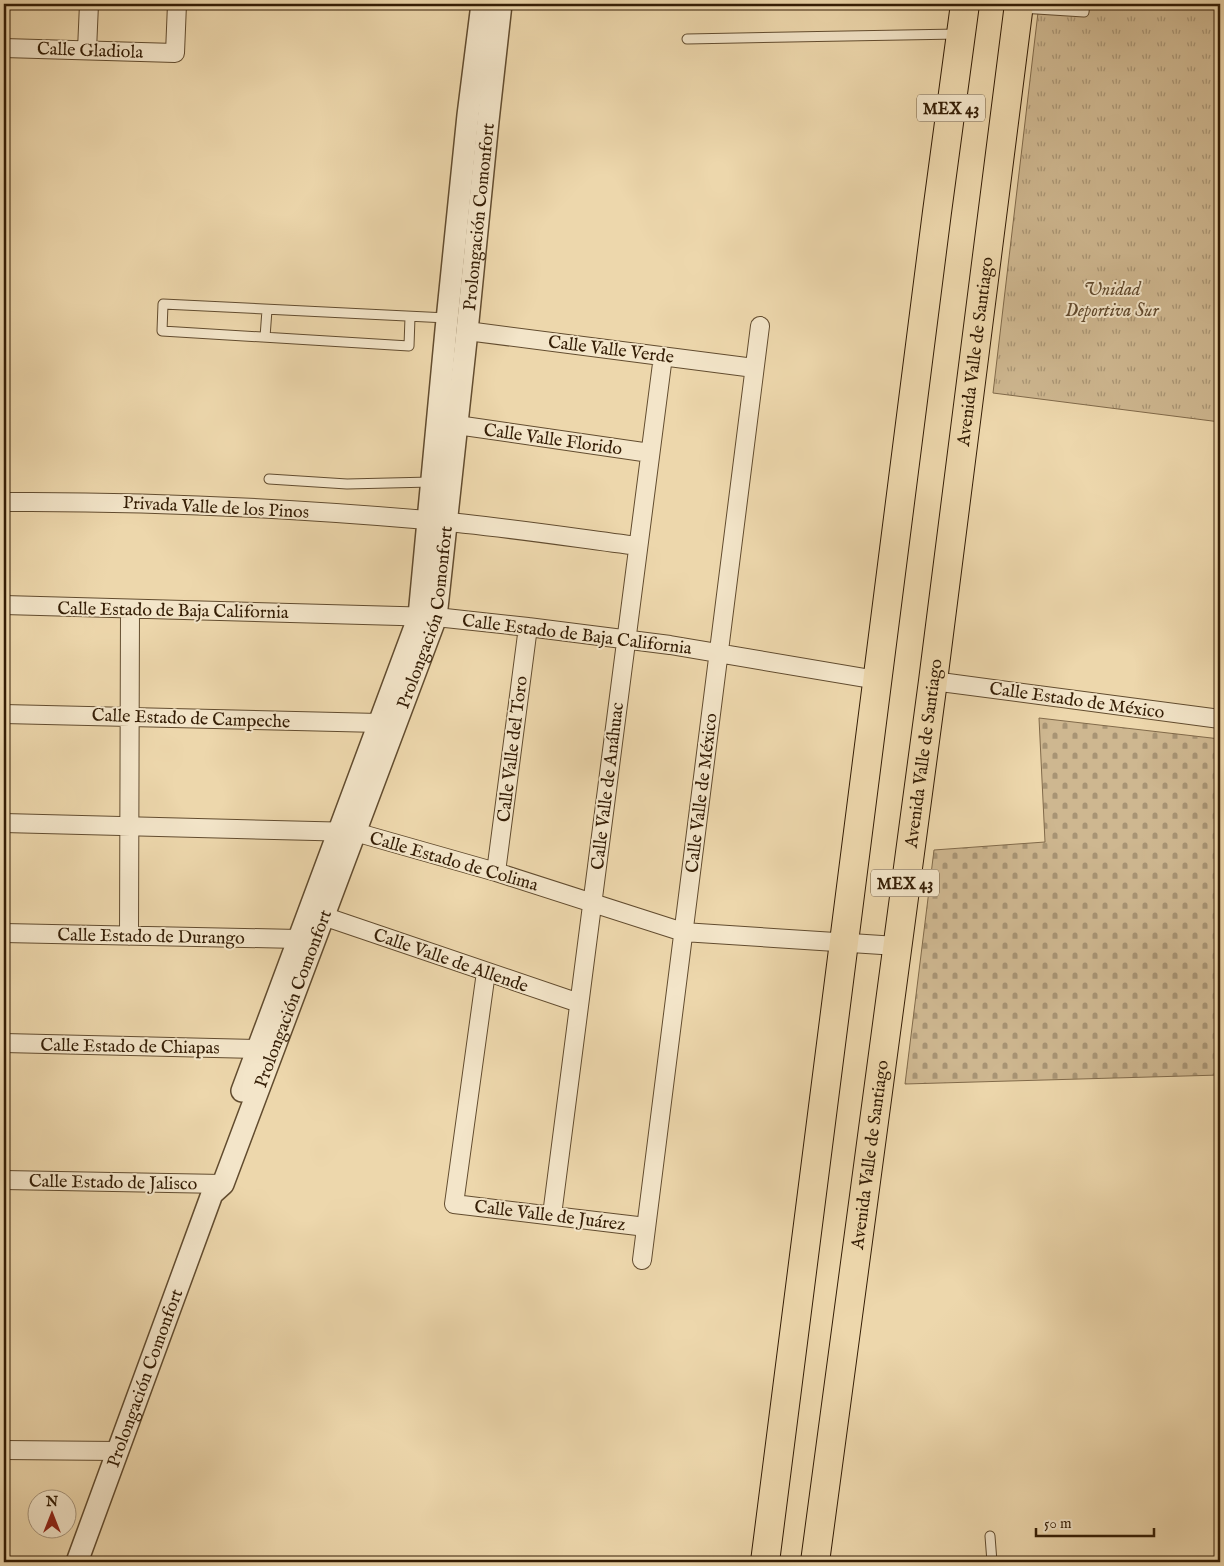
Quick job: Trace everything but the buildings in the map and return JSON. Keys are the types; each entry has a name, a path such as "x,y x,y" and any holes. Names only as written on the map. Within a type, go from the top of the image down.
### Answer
{"main road":[{"name":"MEX 43","path":"765,1562 965,4"},
{"name":"Avenida Valle de Santiago","path":"815,1562 933,681 1018,6"}],"street":[{"path":"87,50 89,4"},
{"name":"Calle Gladiola","path":"4,48 176,53 177,4"},
{"name":"Prolongación Comonfort","path":"437,521 432,482 468,115 482,4"},
{"name":"Prolongación Comonfort","path":"214,1187 257,1049 298,939 348,832 427,616 437,521 457,425 501,4"},
{"name":"Calle Valle de México","path":"642,1260 760,326"},
{"name":"Calle Valle Verde","path":"467,331 754,368"},
{"name":"Calle Valle de Anáhuac","path":"552,1216 663,356"},
{"name":"Calle Valle Florido","path":"457,425 650,453"},
{"name":"Privada Valle de los Pinos","path":"4,502 78,501 175,504 331,513 437,521 638,546"},
{"name":"Calle Estado de Baja California","path":"4,606 427,616 626,639 877,680"},
{"path":"129,936 130,609"},
{"name":"Prolongación Comonfort","path":"77,1562 214,1187 323,916 379,723 427,616"},
{"name":"Calle Valle del Toro","path":"496,872 528,627"},
{"name":"Calle Estado de México","path":"933,681 1220,720"},
{"name":"Calle Estado de Campeche","path":"4,714 379,723"},
{"name":"Calle Estado de Colima","path":"4,823 348,832 496,872 683,932 897,946"},
{"name":"Calle Valle de Allende","path":"323,916 579,1003"},
{"name":"Calle Estado de Durango","path":"4,933 298,939"},
{"name":"Calle Valle de Juárez","path":"486,972 454,1204 646,1227"},
{"name":"Calle Estado de Chiapas","path":"4,1043 257,1049"},
{"name":"Calle Estado de Jalisco","path":"4,1180 214,1187"},
{"path":"4,1450 118,1451"}],"lane":[{"path":"1018,6 1084,12 1085,4"},
{"path":"688,39 961,34"},
{"path":"410,317 409,346 162,331 163,304 447,318"},
{"path":"265,337 267,310"},
{"path":"269,479 347,484 432,482"},
{"path":"990,1536 992,1562"}],"green space":[{"name":"Unidad Deportiva Sur","path":"1039,4 1220,4 1220,422 993,393"},
{"path":"1039,718 1220,739 1220,1075 905,1084 934,850 1045,842"}]}
